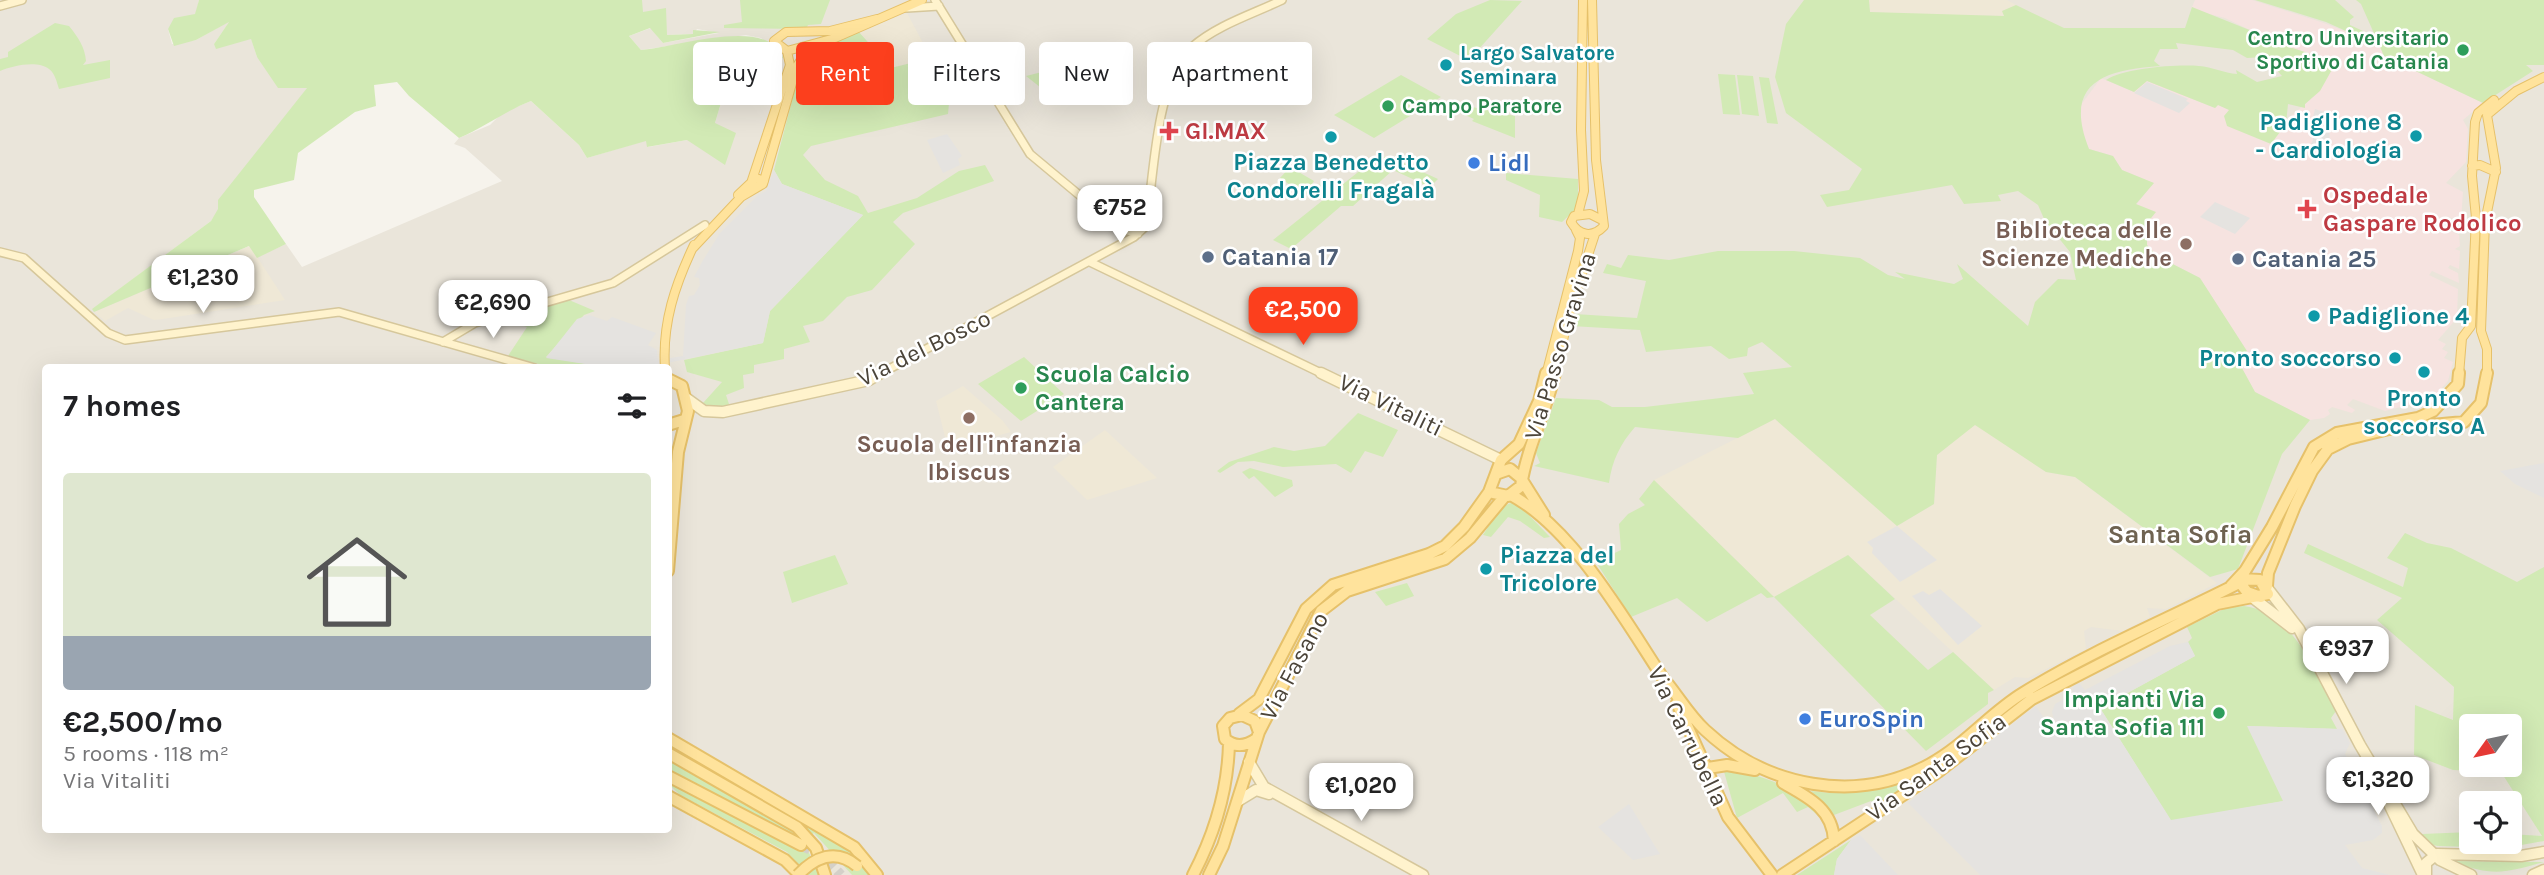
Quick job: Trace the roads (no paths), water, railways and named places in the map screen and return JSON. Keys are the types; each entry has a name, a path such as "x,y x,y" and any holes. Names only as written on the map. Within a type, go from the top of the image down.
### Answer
{"main road":[{"path":"0,6 22,0"},
{"path":"817,42 824,36 877,19 922,0"},
{"path":"1121,228 1146,226 1170,85 1184,57 1198,44 1282,0"},
{"name":"Via Passo Gravina","path":"1496,474 1501,460 1519,443 1539,401 1578,251 1580,238 1571,220 1578,214 1584,191 1580,130 1583,0"},
{"name":"Via Passo Gravina","path":"1521,479 1525,458 1548,405 1570,310 1595,234 1603,229 1593,129 1595,48 1592,0"},
{"path":"906,8 937,3 1030,154 1121,228 1136,236"},
{"path":"693,248 710,227 748,190 752,180 790,65 787,51 774,41 776,36 786,32 824,36"},
{"path":"787,51 796,50"},
{"path":"428,338 613,282 705,225 748,190 759,188 764,181 796,69"},
{"path":"2251,589 2314,447 2337,433 2418,418 2433,411 2458,384 2462,338 2469,330 2476,219 2472,166 2474,122 2478,113 2509,88 2544,71"},
{"path":"2251,589 2268,573 2324,452 2351,438 2424,424 2468,421 2480,405 2487,373 2486,338 2483,334 2484,236 2496,172 2487,115 2516,92 2544,77"},
{"path":"2472,155 2486,160 2494,159"},
{"path":"2472,166 2480,165 2496,172"},
{"path":"752,180 760,178 764,181"},
{"path":"1578,214 1593,214 1602,220"},
{"path":"664,364 669,307 705,225"},
{"name":"Via del Bosco","path":"687,398 697,408 716,413 869,380 1090,262 1136,236 1146,226"},
{"path":"1576,230 1595,234"},
{"path":"0,252 24,258 108,333 125,340 322,312 339,312 521,364"},
{"name":"Via Vitaliti","path":"1090,262 1501,460"},
{"path":"443,342 475,324"},
{"path":"2469,330 2483,334"},
{"path":"672,380 680,383 687,398 688,411 678,452 672,523"},
{"path":"2433,411 2445,423"},
{"path":"672,424 683,423"},
{"path":"1525,458 1532,494"},
{"path":"1193,875 1210,837 1230,770 1229,743 1223,726 1227,720 1259,699 1303,616 1318,597 1340,582 1421,557 1445,546 1464,527 1489,492 1496,474 1506,469 1514,471 1521,479 1555,529"},
{"path":"1508,496 1519,489 1521,479"},
{"path":"1489,492 1524,502 1555,529"},
{"name":"Via Fasano","path":"1209,875 1218,860 1258,736 1305,637 1325,606 1351,590 1444,560 1466,544 1508,496"},
{"name":"Via Carrubella","path":"1555,529 1581,556 1668,684 1709,768 1733,826 1772,875"},
{"path":"2251,589 2304,643"},
{"path":"2251,589 2292,620 2426,875"},
{"name":"Via Santa Sofia","path":"1668,684 1716,739 1745,759 1789,781 1847,789 1880,785 1909,774 1944,755 2022,693 2251,589"},
{"name":"Via Santa Sofia","path":"1782,875 1938,772 2032,699 2251,589"},
{"path":"1229,743 1244,746 1258,736 1252,718 1239,714"},
{"path":"672,739 854,847 877,875"},
{"path":"2360,745 2409,827 2433,855 2471,875"},
{"path":"672,755 793,824 820,856 825,875"},
{"path":"1249,762 1259,783 1423,875"},
{"path":"1709,768 1735,765 1789,781"},
{"path":"1769,774 1820,805 1835,829 1834,841"},
{"path":"672,777 805,841"},
{"path":"1237,802 1256,790 1284,799"},
{"path":"672,798 785,860 799,875 813,861 825,856 842,856 860,870"},
{"path":"2426,875 2426,863 2433,855 2521,856 2544,852"},
{"path":"2426,875 2436,867 2450,866"},
{"path":"2533,875 2544,870"}],"tunnel":[{"path":"801,845 824,857 841,875"}],"place":[{"name":"Centro Universitario Sportivo di Catania","path":"2463,50"},
{"name":"Largo Salvatore Seminara","path":"1446,65"},
{"name":"Campo Paratore","path":"1388,106"},
{"name":"GI.MAX","path":"1169,131"},
{"name":"Padiglione 8 - Cardiologia","path":"2416,136"},
{"name":"Piazza Benedetto Condorelli Fragalà","path":"1331,137"},
{"name":"Lidl","path":"1474,163"},
{"name":"Ospedale Gaspare Rodolico","path":"2307,209"},
{"name":"Biblioteca delle Scienze Mediche","path":"2186,244"},
{"name":"Catania 17","path":"1208,257"},
{"name":"Catania 25","path":"2238,259"},
{"name":"Padiglione 4","path":"2314,316"},
{"name":"Pronto soccorso","path":"2395,358"},
{"name":"Pronto soccorso A","path":"2424,372"},
{"name":"Scuola Calcio Cantera","path":"1021,388"},
{"name":"Scuola dell'infanzia Ibiscus","path":"969,418"},
{"name":"Piazza del Tricolore","path":"1486,569"},
{"name":"Impianti Via Santa Sofia 111","path":"2219,713"},
{"name":"EuroSpin","path":"1805,719"}],"district":[{"name":"Santa Sofia","path":"2180,534"}]}
